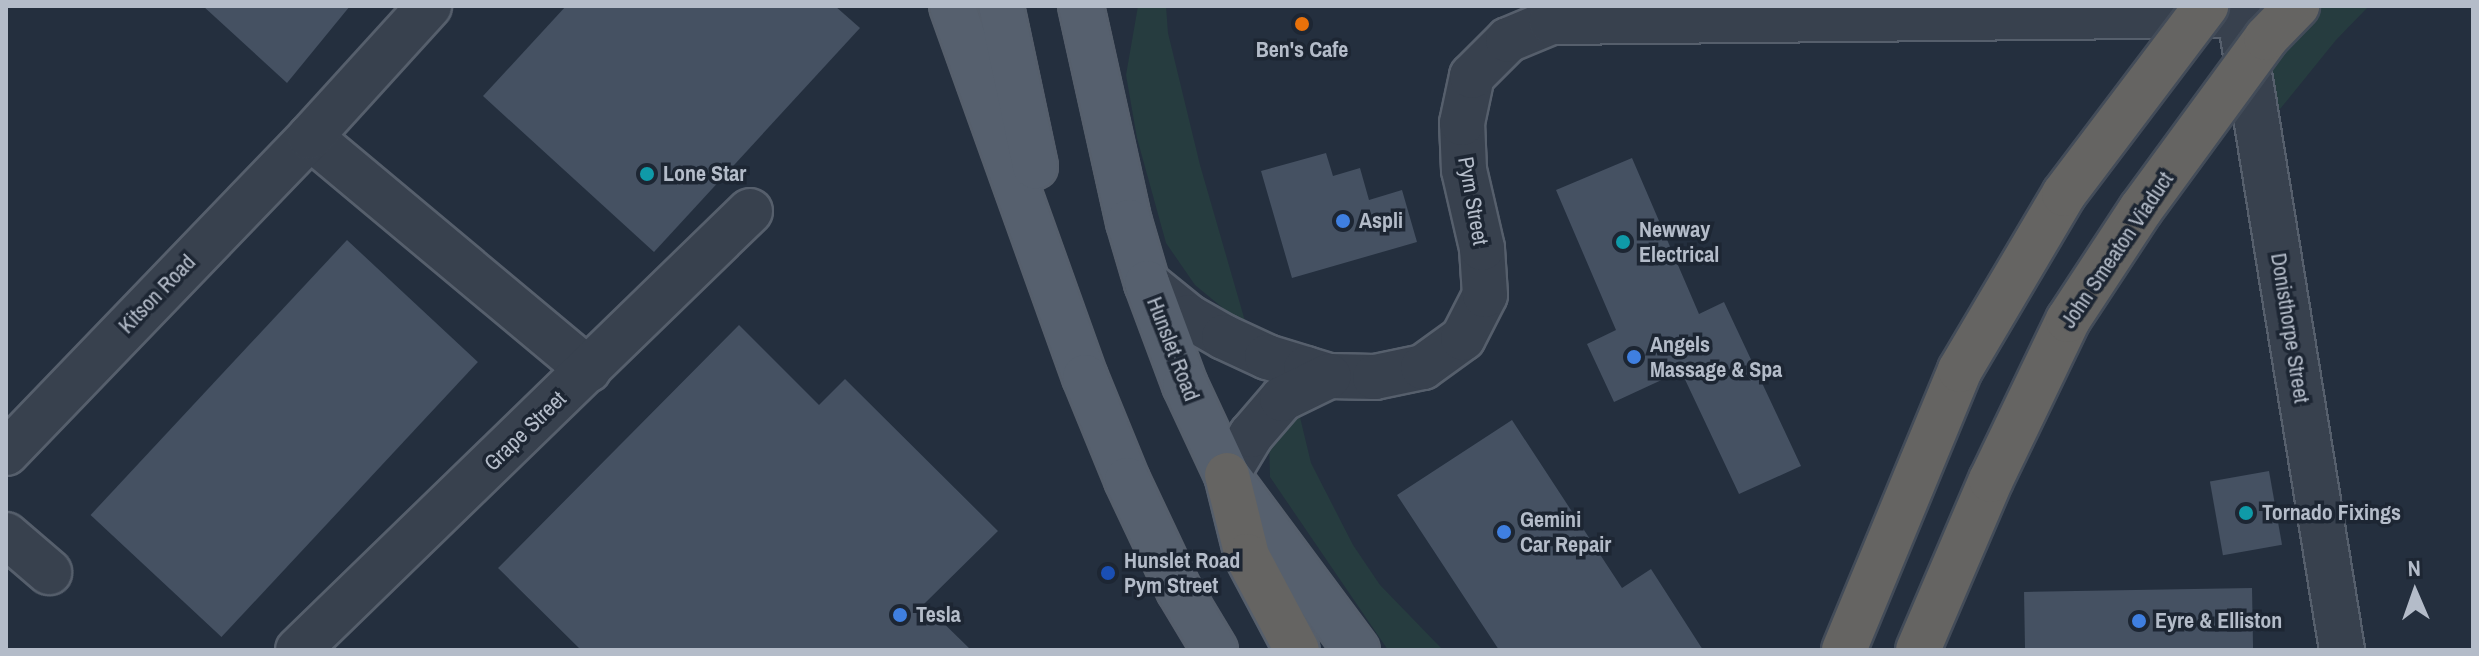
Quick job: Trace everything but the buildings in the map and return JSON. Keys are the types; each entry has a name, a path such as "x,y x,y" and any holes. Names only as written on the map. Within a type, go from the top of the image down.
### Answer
{"highway":[{"name":"John Smeaton Viaduct","path":"1918,650 1991,480 2068,320 2141,209 2266,38 2297,6"},
{"path":"1844,650 1960,370 2064,194 2228,9"},
{"path":"1227,475 1247,556 1297,650"}],"main road":[{"path":"952,6 1071,328"},
{"path":"1001,6 1071,328 1085,377 1127,480 1179,590 1215,650"},
{"name":"Hunslet Road","path":"1081,6 1094,52 1112,152 1147,283 1185,385 1227,475 1357,650"},
{"path":"1094,52 1101,6"}],"street":[{"name":"Kitson Road","path":"6,453 310,137 429,6"},
{"name":"Pym Street","path":"1147,283 1189,317 1224,337 1267,357 1329,376 1375,377 1423,367 1463,338 1485,295 1482,248 1464,170 1462,123 1472,76 1508,40 1551,22 2228,9"},
{"name":"Donisthorpe Street","path":"2228,9 2342,650"},
{"path":"310,137 589,370"},
{"name":"Grape Street","path":"298,650 750,211"},
{"name":"Pym Street","path":"1227,475 1251,435 1282,399 1329,376"},
{"path":"6,535 49,572"}],"green space":[{"path":"1138,6 1166,6 1168,33 1200,165 1247,328 1195,285 1166,243 1137,138 1126,75"},
{"path":"2255,6 2369,6 2336,40 2276,114"},
{"path":"1299,413 1311,463 1353,545 1380,585 1443,650 1388,650 1270,477 1269,441"}],"place":[{"name":"Ben's Cafe","path":"1302,24"},
{"name":"Lone Star","path":"647,174"},
{"name":"Aspli","path":"1343,221"},
{"name":"Newway Electrical","path":"1623,242"},
{"name":"Angels Massage & Spa","path":"1634,357"},
{"name":"Tornado Fixings","path":"2246,513"},
{"name":"Gemini Car Repair","path":"1504,532"},
{"name":"Hunslet Road Pym Street","path":"1108,573"},
{"name":"Tesla","path":"900,615"},
{"name":"Eyre & Elliston","path":"2139,621"}]}
